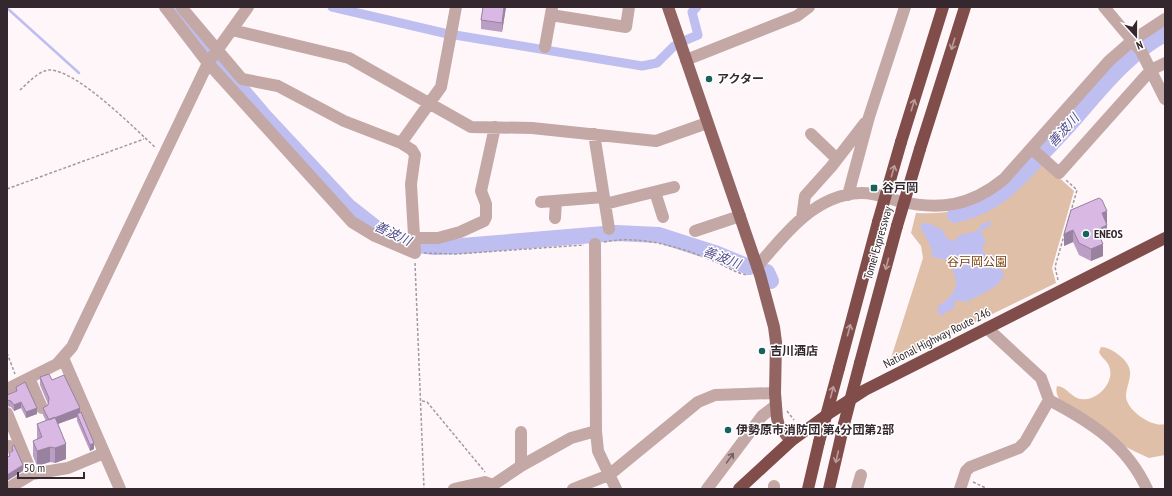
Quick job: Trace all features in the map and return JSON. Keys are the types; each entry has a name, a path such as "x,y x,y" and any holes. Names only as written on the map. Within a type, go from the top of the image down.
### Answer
{"highway":[{"name":"Tomei Expressway","path":"808,489 819,442 878,222 943,7"},
{"name":"Tomei Expressway","path":"829,489 844,424 897,226 965,7"},
{"name":"National Highway Route 246","path":"739,489 791,441 828,414 865,390 1165,238"}],"main road":[{"path":"668,7 757,267 774,327 776,342 775,406 779,426 791,441"}],"street":[{"path":"42,408 18,383 63,358 72,347 163,155 213,56 248,7"},
{"path":"401,144 441,87 456,7"},
{"path":"545,47 551,11 626,27 629,7"},
{"path":"686,60 797,16 809,7"},
{"path":"848,195 869,117 905,7"},
{"path":"1104,7 1133,40 1151,70 1165,99"},
{"path":"176,9 213,56 352,222 375,236 414,246 460,232 484,221 486,217 486,204 481,191 495,127"},
{"path":"176,9 213,56 242,79 278,86 344,121 401,144 412,150 415,155 412,184 414,246"},
{"path":"757,267 793,225 824,204 848,195 869,193 923,206 956,204 975,198 995,186 1032,149 1109,61 1133,40 1165,19"},
{"path":"232,30 349,58 466,126 532,128 656,141 708,123"},
{"path":"1032,149 1059,173 1151,70 1165,63"},
{"path":"802,218 805,196 837,159 869,117"},
{"path":"594,134 609,229"},
{"path":"811,134 837,159"},
{"path":"541,202 556,200 604,201 674,187"},
{"path":"655,192 663,217"},
{"path":"555,218 556,200"},
{"path":"695,231 740,216"},
{"path":"595,244 596,432 598,451 616,489"},
{"path":"987,328 1041,378 1049,400 1105,434 1139,471 1147,489"},
{"path":"63,358 120,489"},
{"path":"573,489 609,475 698,402 715,395 775,393"},
{"path":"962,484 966,471 970,467 1020,448 1049,400"},
{"path":"707,489 762,416 775,406"},
{"path":"7,413 32,474"},
{"path":"521,432 521,466"},
{"path":"454,489 485,482 493,487 521,466 571,438 596,432"},
{"path":"7,489 32,474 68,468 104,453"},
{"path":"857,489 861,475"}],"path":[{"path":"20,90 38,74 49,70 64,73 81,83 163,155"},
{"path":"7,189 145,139"},
{"path":"1059,173 1076,190 1055,267 1059,283"},
{"path":"414,246 422,401 424,489"},
{"path":"7,353 18,383"},
{"path":"422,401 427,402 489,476 493,487"},
{"path":"962,484 988,489"}],"green space":[{"name":"谷戸岡公園","path":"1036,157 1074,191 1052,268 1056,283 894,362 891,358 923,258 921,246 911,233 916,213 954,211 983,201 1009,183"},
{"path":"1101,347 1110,349 1119,355 1129,367 1130,374 1126,396 1130,407 1147,421 1160,425 1165,424 1165,455 1149,458 1124,446 1061,402 1056,388 1057,386 1063,387 1074,397 1084,399 1091,398 1103,390 1110,377 1110,371 1107,363 1099,352"}],"water":[{"path":"990,220 991,225 981,231 986,242 983,245 983,252 987,256 994,256 1004,275 997,284 987,292 964,303 961,300 955,301 954,308 940,316 937,307 954,292 956,281 947,260 932,257 931,247 920,226 921,224 927,223 944,231 946,238 954,241 960,235 977,231 981,225"}],"building":[{"path":"483,7 504,7 502,23 481,20"},
{"path":"1099,198 1102,200 1107,211 1102,213 1107,225 1097,230 1103,244 1091,249 1079,243 1073,230 1064,234 1071,210"},
{"path":"49,374 52,380 64,375 80,408 49,420 43,408 48,405 49,398 40,377"},
{"path":"25,382 37,408 26,412 21,402 14,405 11,401 7,400 7,395 17,391 16,387"},
{"path":"81,412 94,443 90,445 77,414"},
{"path":"55,417 66,444 55,448 50,447 37,451 33,441 42,437 37,424"},
{"path":"14,445 23,465 7,475 7,457 10,456 9,453 13,451 12,447"}],"waterway":[{"name":"善波川","path":"174,7 264,116 348,206 376,228 409,244 434,247 462,246 616,233 659,235 715,253 749,267"},
{"path":"332,7 448,34"},
{"path":"686,40 698,35 692,12 697,7"},
{"path":"7,8 79,73"},
{"name":"善波川","path":"955,215 982,206 993,200 1013,185 1130,58 1141,49 1165,34"},
{"path":"455,35 642,66 657,63 674,46"},
{"name":"善波川","path":"767,272 771,281"}],"place":[{"name":"アクター","path":"709,79"},
{"name":"谷戸岡","path":"874,188"},
{"name":"ENEOS","path":"1086,234"},
{"name":"吉川酒店","path":"762,351"},
{"name":"伊勢原市消防団 第4分団第2部","path":"728,430"}]}
